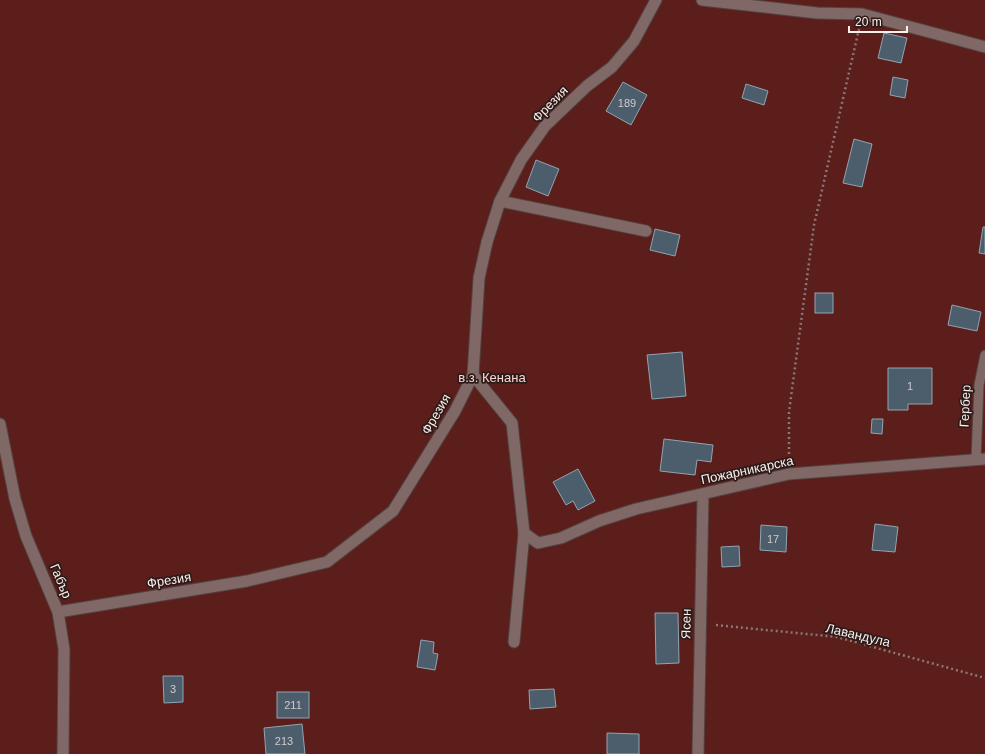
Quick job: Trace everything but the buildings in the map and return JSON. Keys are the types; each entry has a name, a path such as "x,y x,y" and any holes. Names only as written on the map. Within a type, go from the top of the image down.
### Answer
{"street":[{"name":"Фрезия","path":"58,612 247,581 327,562 393,511 455,411 473,375 479,278 487,242 500,201 521,160 545,126 587,86 612,66 634,40 656,0"},
{"path":"702,0 817,13 862,14 985,47"},
{"path":"500,201 646,231"},
{"path":"473,375 512,424 524,533 514,642"},
{"name":"Габър","path":"0,424 15,499 26,536 58,612 64,649 63,754"},
{"name":"Пожарникарска","path":"524,533 538,543 561,538 598,521 636,509 789,474 981,459"},
{"name":"Ясен","path":"698,754 703,494"}],"lane":[{"name":"Гербер","path":"981,459 979,385 985,356"}],"path":[{"path":"789,474 789,412 814,225 862,14"},
{"name":"Лавандула","path":"700,623 837,637 985,678"}],"green space":[{"name":"в.з. Кенана","path":"0,0 985,0 985,754 0,754"}]}
